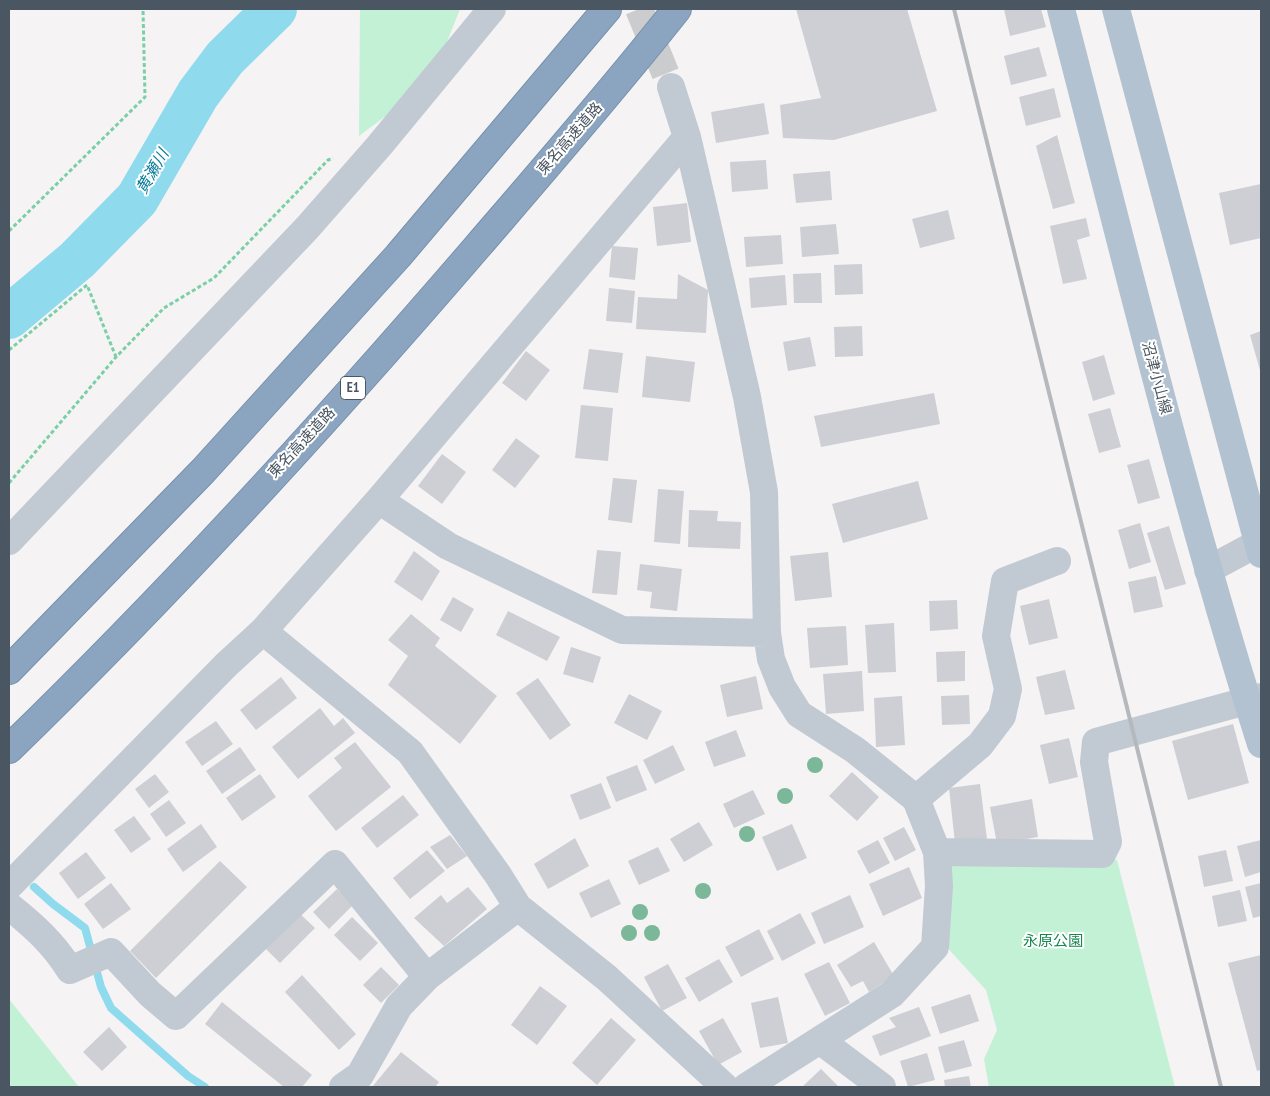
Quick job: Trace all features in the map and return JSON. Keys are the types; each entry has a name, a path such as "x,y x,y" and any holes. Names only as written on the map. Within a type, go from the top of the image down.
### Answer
{"highway":[{"path":"9,670 203,471 398,256 607,9"},
{"name":"東名高速道路","path":"9,749 87,673 332,412 425,308 615,87 677,9"}],"main road":[{"name":"沼津小山線","path":"1061,9 1142,328 1208,570 1254,698 1261,744"},
{"path":"1116,9 1260,545"}],"street":[{"path":"9,541 307,228 379,146 492,9"},
{"path":"671,87 687,137 747,396 764,492 767,633 771,659 782,687 799,714 855,750 916,799 937,852 939,886 935,948 892,994 746,1087"},
{"path":"9,886 226,665 263,631 379,500 687,137"},
{"path":"379,500 448,546 622,630 767,633"},
{"path":"1208,570 1260,545"},
{"path":"916,799 980,745 1002,716 1008,689 996,636 1005,581 1057,562"},
{"path":"263,631 410,752 498,875 518,907 607,978 725,1087"},
{"path":"937,852 1102,854 1108,842 1094,762 1096,742 1254,698"},
{"path":"9,906 37,929 58,951 70,970 111,952 150,994 176,1016 335,864 427,977"},
{"path":"343,1087 360,1075 399,1006 427,977 518,907"},
{"path":"821,1041 882,1087"}],"path":[{"path":"9,232 145,97 143,9"},
{"path":"9,483 116,357 164,308 214,278 328,160 336,157"},
{"path":"9,350 87,285 116,357"}],"green space":[{"path":"360,9 460,9 431,82 359,136"},
{"name":"永原公園","path":"942,858 1117,860 1175,1087 989,1087 984,1059 997,1030 986,990 943,943"},
{"path":"9,999 79,1087 9,1087"}],"building":[{"path":"796,9 907,9 937,111 834,140 783,138 780,105 821,98"},
{"path":"1004,9 1041,9 1046,27 1010,36"},
{"path":"1039,47 1047,76 1011,85 1004,56"},
{"path":"1054,88 1061,117 1026,126 1019,97"},
{"path":"764,103 769,134 716,143 711,112"},
{"path":"1057,135 1075,203 1053,209 1036,146"},
{"path":"766,160 768,189 732,192 730,162"},
{"path":"830,171 832,200 796,203 793,174"},
{"path":"1261,184 1261,238 1230,245 1219,193"},
{"path":"687,203 691,242 657,246 653,207"},
{"path":"948,210 955,239 920,248 912,219"},
{"path":"1086,218 1090,236 1077,240 1087,279 1063,284 1050,226"},
{"path":"836,224 839,254 802,257 800,227"},
{"path":"781,235 783,264 746,267 744,237"},
{"path":"612,246 638,248 635,280 609,277"},
{"path":"862,264 863,294 835,295 834,265"},
{"path":"821,273 822,303 794,303 793,274"},
{"path":"678,274 708,290 706,333 636,329 638,297 677,299"},
{"path":"785,275 787,305 751,308 749,278"},
{"path":"609,288 635,291 632,323 606,321"},
{"path":"862,326 863,356 835,357 834,327"},
{"path":"1261,331 1261,374 1250,335"},
{"path":"810,337 816,366 788,371 783,342"},
{"path":"589,349 623,353 618,393 583,389"},
{"path":"526,351 550,370 526,401 502,383"},
{"path":"1104,355 1115,394 1093,401 1082,362"},
{"path":"646,356 695,362 690,402 642,397"},
{"path":"934,393 940,424 821,447 814,416"},
{"path":"581,405 613,408 608,461 575,458"},
{"path":"1110,408 1121,447 1099,453 1088,414"},
{"path":"516,438 540,456 515,488 492,470"},
{"path":"442,454 466,472 442,504 418,486"},
{"path":"1149,459 1160,498 1138,504 1127,465"},
{"path":"613,478 637,480 632,523 608,520"},
{"path":"918,481 928,519 843,543 832,504"},
{"path":"658,489 684,491 680,544 654,542"},
{"path":"689,510 718,511 717,521 741,522 740,549 688,547"},
{"path":"1140,523 1151,562 1129,569 1118,530"},
{"path":"1169,526 1186,584 1165,590 1147,533"},
{"path":"597,550 621,552 617,595 592,593"},
{"path":"414,551 440,571 422,601 394,582"},
{"path":"828,552 832,597 795,601 790,556"},
{"path":"640,564 682,569 677,611 650,608 652,592 637,590"},
{"path":"1156,576 1163,607 1134,613 1128,582"},
{"path":"453,597 474,609 461,632 440,620"},
{"path":"1049,599 1058,638 1029,645 1020,606"},
{"path":"957,600 958,629 930,631 929,601"},
{"path":"508,611 560,637 547,661 496,635"},
{"path":"411,614 440,638 435,646 497,696 460,744 388,685 408,656 388,640"},
{"path":"894,623 896,672 868,673 865,625"},
{"path":"846,626 848,665 810,668 807,628"},
{"path":"571,647 601,657 593,683 563,674"},
{"path":"965,651 965,681 937,682 936,652"},
{"path":"1065,670 1075,709 1045,715 1036,677"},
{"path":"862,671 864,711 826,714 823,674"},
{"path":"756,676 763,709 727,717 720,685"},
{"path":"281,677 297,698 256,730 240,710"},
{"path":"538,678 571,725 550,740 516,693"},
{"path":"629,694 662,711 647,740 614,723"},
{"path":"969,695 970,724 942,725 941,696"},
{"path":"902,696 905,745 876,747 874,698"},
{"path":"320,708 334,726 343,718 355,733 298,779 272,747"},
{"path":"216,721 233,744 202,766 185,742"},
{"path":"1233,724 1249,783 1188,800 1172,741"},
{"path":"736,730 746,756 714,767 705,742"},
{"path":"1069,738 1078,777 1049,784 1040,745"},
{"path":"355,742 391,787 336,831 308,796 342,768 334,758"},
{"path":"673,745 685,770 655,784 643,760"},
{"path":"240,747 256,770 222,794 206,771"},
{"path":"637,765 647,790 616,802 606,777"},
{"path":"852,772 879,797 857,821 829,796"},
{"path":"155,774 169,792 149,808 135,789"},
{"path":"260,774 276,797 242,821 226,798"},
{"path":"601,783 611,808 580,820 570,795"},
{"path":"980,784 987,839 955,843 949,788"},
{"path":"753,790 765,814 734,828 723,804"},
{"path":"403,795 419,815 377,848 361,828"},
{"path":"1032,799 1038,837 997,844 990,807"},
{"path":"169,800 186,823 166,837 150,814"},
{"path":"134,816 151,839 131,853 114,830"},
{"path":"699,822 713,845 684,862 670,839"},
{"path":"201,824 217,847 183,872 167,849"},
{"path":"792,824 807,858 777,871 762,837"},
{"path":"904,827 916,850 895,861 883,838"},
{"path":"450,835 467,856 447,869 430,847"},
{"path":"575,838 589,866 548,889 534,864"},
{"path":"878,840 890,863 869,874 857,851"},
{"path":"1261,840 1261,872 1245,877 1237,846"},
{"path":"658,847 670,871 639,885 628,861"},
{"path":"427,850 445,871 410,899 393,878"},
{"path":"1226,850 1233,881 1204,887 1198,856"},
{"path":"86,852 106,878 78,899 59,873"},
{"path":"220,861 247,887 156,978 130,951"},
{"path":"909,867 922,898 883,916 869,884"},
{"path":"609,879 621,904 591,918 579,893"},
{"path":"111,883 131,909 103,929 84,904"},
{"path":"1261,883 1261,916 1253,918 1245,887"},
{"path":"468,887 487,909 444,946 414,918 441,895 447,903"},
{"path":"337,889 353,905 329,929 313,912"},
{"path":"1240,890 1247,921 1218,927 1212,896"},
{"path":"850,895 864,927 824,944 811,913"},
{"path":"296,910 315,928 280,963 261,944"},
{"path":"800,913 816,943 782,961 767,931"},
{"path":"352,917 378,943 360,961 334,935"},
{"path":"759,929 774,959 741,977 725,947"},
{"path":"874,942 894,976 869,992 863,981 851,987 837,965"},
{"path":"1261,955 1261,1070 1257,1071 1228,963"},
{"path":"719,959 733,982 699,1002 685,978"},
{"path":"829,962 850,1003 825,1016 804,974"},
{"path":"668,964 687,998 662,1011 644,977"},
{"path":"381,967 399,985 381,1003 363,985"},
{"path":"302,975 356,1034 339,1050 285,992"},
{"path":"540,986 567,1006 537,1045 511,1025"},
{"path":"970,994 979,1021 940,1034 931,1007"},
{"path":"778,997 788,1043 760,1048 751,1003"},
{"path":"222,1002 312,1075 302,1087 284,1087 205,1024"},
{"path":"919,1007 931,1036 880,1056 872,1036 896,1027 889,1018"},
{"path":"611,1018 636,1040 597,1085 572,1063"},
{"path":"723,1018 742,1052 718,1065 699,1031"},
{"path":"109,1027 127,1047 102,1071 83,1052"},
{"path":"964,1040 972,1066 945,1073 938,1047"},
{"path":"401,1052 439,1082 435,1087 372,1087"},
{"path":"927,1053 935,1080 908,1087 900,1061"},
{"path":"821,1069 839,1087 802,1087"},
{"path":"969,1076 971,1087 945,1087 944,1080"}],"waterway":[{"name":"黄瀬川","path":"9,317 77,260 137,199 198,94 225,58 275,9"},
{"path":"34,887 85,928 101,987 111,1008 188,1076 205,1087"}],"tunnel":[{"path":"639,9 671,87"}],"railway":[{"path":"954,9 1221,1087"}]}
